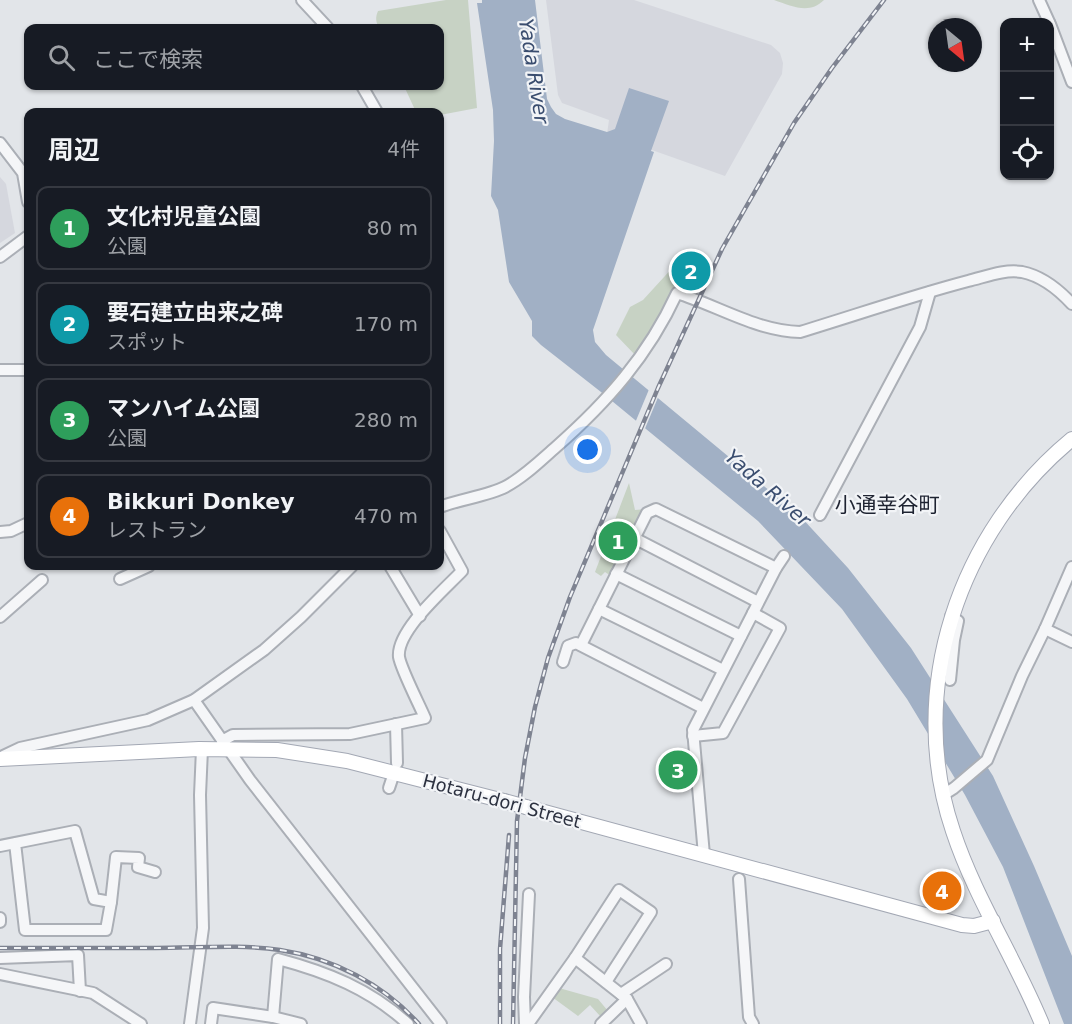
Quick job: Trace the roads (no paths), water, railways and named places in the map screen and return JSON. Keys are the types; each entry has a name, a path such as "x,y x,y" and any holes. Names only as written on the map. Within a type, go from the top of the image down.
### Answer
{"main road":[{"path":"1042,1024 959,848 948,791 938,765 936,696 951,615 975,560 999,518 1032,476 1072,439"},
{"name":"Hotaru-dori Street","path":"0,758 202,749 225,745 277,750 347,761 504,801 962,925 974,926 993,921"}],"street":[{"path":"302,0 324,24"},
{"path":"1039,0 1047,18"},
{"path":"1054,36 1072,82"},
{"path":"364,90 375,108"},
{"path":"0,143 23,173 24,179"},
{"path":"0,257 24,239"},
{"path":"444,506 503,488 580,426 603,403 646,351 678,293 760,325 777,330 800,332 930,292 1009,272 1022,272 1040,278 1072,304"},
{"path":"820,515 920,327 930,292"},
{"path":"0,370 24,370"},
{"path":"581,645 647,513 656,509 776,568"},
{"path":"0,532 11,531 24,525"},
{"path":"225,745 233,735 350,734 425,718 399,658 400,644 412,625 462,571 444,538"},
{"path":"634,538 758,602"},
{"path":"704,855 693,736 694,724 784,556"},
{"path":"948,791 987,760 1022,676 1072,567"},
{"path":"120,579 140,570"},
{"path":"0,758 20,748 148,720 194,700 264,650 348,570"},
{"path":"392,570 420,616"},
{"path":"616,574 741,636"},
{"path":"0,617 42,580"},
{"path":"599,609 723,670"},
{"path":"693,736 723,732 780,628 753,613"},
{"path":"950,680 958,621 951,615"},
{"path":"1045,629 1072,642"},
{"path":"563,662 568,646 576,643 703,708"},
{"path":"194,700 225,745 441,1024"},
{"path":"396,724 398,762"},
{"path":"189,1024 203,928 200,795 202,749"},
{"path":"0,846 75,831 94,899 111,902"},
{"path":"15,843 25,930 106,930 116,857 139,858 138,867 155,872"},
{"path":"739,879 749,1017 753,1024"},
{"path":"526,1024 575,958 619,890 651,912 606,982"},
{"path":"526,1024 524,997 529,894"},
{"path":"0,958 78,955 80,991"},
{"path":"575,958 624,997 641,1024"},
{"path":"273,1017 278,959 324,971 354,984 387,1006 408,1024"},
{"path":"601,1024 624,997 666,964"},
{"path":"0,974 93,993 141,1024"},
{"path":"211,1024 213,1008 273,1017 301,1024"}],"water":[{"name":"Yada River","path":"482,0 535,0 547,99 556,114 565,119 607,132 615,129 629,88 669,101 651,151 654,152 593,330 595,342 606,355 800,516 848,568 911,648 993,776 1034,866 1072,956 1072,1024 1064,1024 1003,867 965,795 907,699 842,609 758,521 532,336 532,321 509,282 498,210 491,196 493,110 477,3 482,3"}],"railway":[{"path":"513,1024 517,821 525,758 548,658 570,597 658,388 722,249 794,123 832,68 884,0"},
{"path":"500,1024 500,949 509,835"},
{"path":"0,948 234,947 280,950 319,959 356,975 390,997 419,1024"}],"place":[{"name":"要石建立由来之碑","path":"691,271"},
{"name":"文化村児童公園","path":"618,541"},
{"name":"マンハイム公園","path":"678,770"},
{"name":"Bikkuri Donkey","path":"942,891"}],"district":[{"name":"小通幸谷町","path":"887,505"}]}
